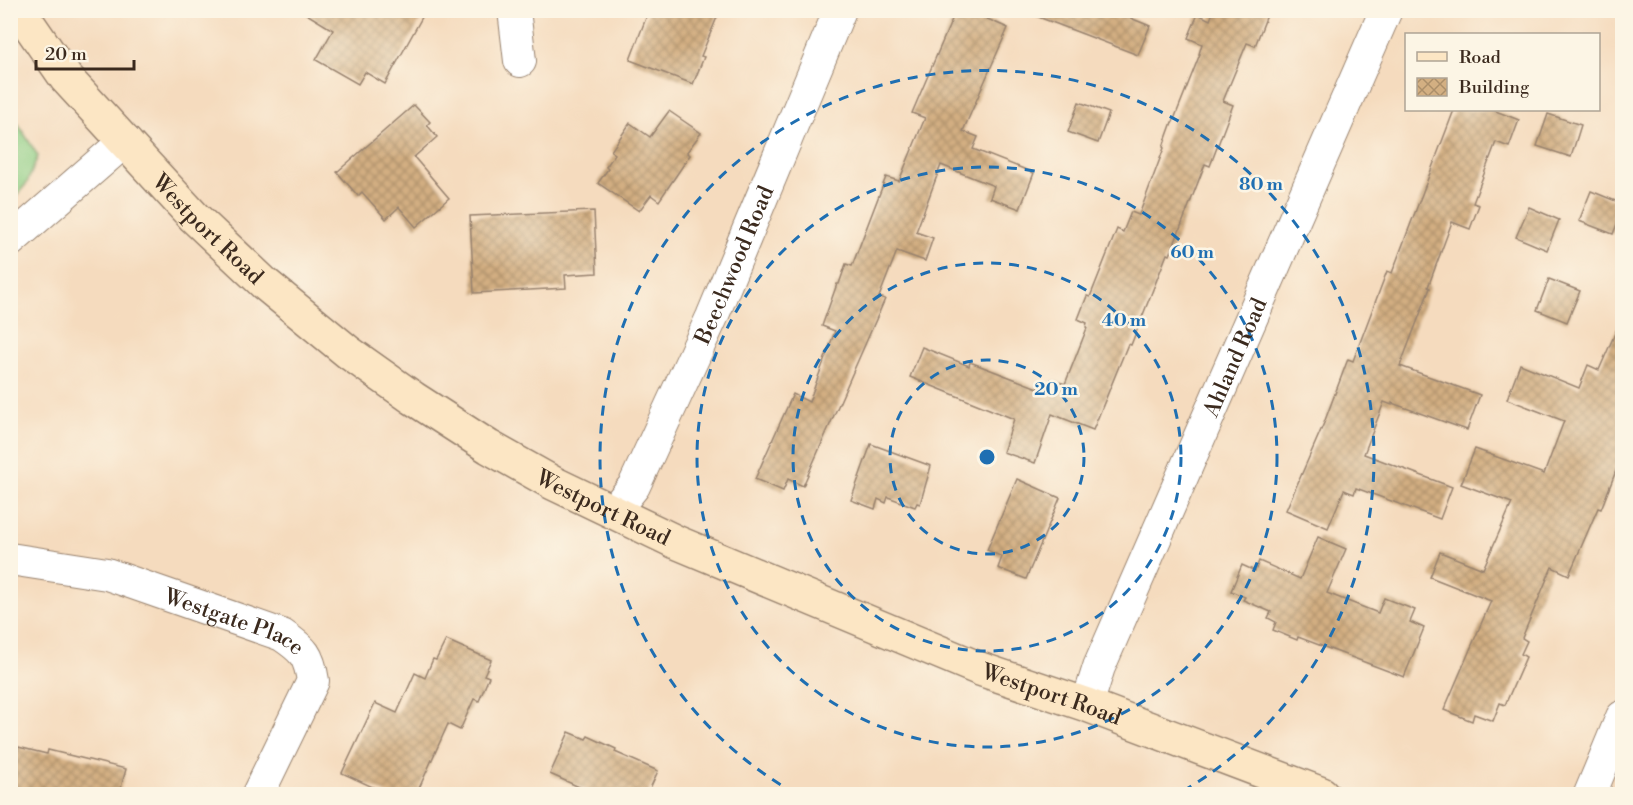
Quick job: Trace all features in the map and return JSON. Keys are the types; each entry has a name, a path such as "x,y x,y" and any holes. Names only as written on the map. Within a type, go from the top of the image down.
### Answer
{"main road":[{"name":"Westport Road","path":"19,10 66,78 194,217 264,283 348,352 413,398 489,447 553,483 676,542 980,669 1087,705 1322,795"}],"street":[{"path":"514,10 520,61"},
{"name":"Beechwood Road","path":"613,512 634,486 712,317 840,10"},
{"name":"Ahland Road","path":"1087,705 1099,667 1386,10"},
{"path":"10,241 124,141"},
{"name":"Westgate Place","path":"10,559 107,574 282,635 299,647 310,662 313,681 258,795"},
{"path":"1590,795 1623,717"}],"green space":[{"path":"11,112 38,156 27,183 11,202"}],"building":[{"path":"300,10 426,10 385,84 365,72 358,84 316,60 333,30"},
{"path":"649,10 720,10 701,56 704,57 693,84 630,60"},
{"path":"956,10 967,10 1008,28 963,131 978,137 973,149 1034,173 1020,209 990,198 994,186 941,165 916,232 933,238 925,261 897,251 879,297 885,299 803,486 788,479 783,491 755,479 793,394 809,402 835,331 822,326 837,284 839,284 846,264 852,266 886,177 899,181 925,118 912,113"},
{"path":"1029,10 1111,10 1150,26 1138,55 1028,13"},
{"path":"1214,10 1269,10 1255,46 1247,43 1223,101 1233,105 1210,166 1205,164 1170,255 1167,254 1131,345 1128,344 1093,430 1052,414 1035,463 1003,452 1014,419 910,377 922,347 969,366 970,362 1048,392 1053,380 1065,384 1087,328 1087,323 1078,319 1087,296 1090,297 1117,229 1123,232 1131,212 1139,215 1172,122 1200,54 1202,44 1188,38 1198,14 1210,20"},
{"path":"1079,102 1109,113 1098,143 1068,132"},
{"path":"414,105 430,122 427,125 437,137 414,157 449,198 416,227 399,207 386,219 362,192 358,196 337,172"},
{"path":"669,111 701,133 687,152 690,155 659,201 651,195 639,211 598,183 615,154 611,151 630,123 650,137"},
{"path":"1454,111 1496,111 1519,120 1509,147 1496,142 1473,203 1479,205 1470,229 1452,222 1400,366 1480,395 1467,430 1384,402 1364,454 1452,487 1440,519 1356,488 1354,494 1344,490 1328,528 1286,510 1324,423 1348,359 1353,361 1387,271 1392,273"},
{"path":"1548,114 1581,125 1571,157 1537,146"},
{"path":"1591,191 1623,204 1613,234 1579,221"},
{"path":"1529,207 1559,220 1547,250 1516,237"},
{"path":"594,211 597,273 565,275 566,288 474,293 470,216"},
{"path":"1549,279 1580,291 1567,322 1537,310"},
{"path":"1623,315 1623,453 1601,509 1598,508 1569,575 1552,567 1522,638 1527,641 1521,654 1526,657 1505,705 1500,703 1493,721 1474,714 1472,721 1444,710 1491,601 1430,577 1440,552 1483,569 1512,503 1461,484 1475,449 1544,474 1564,421 1507,399 1520,364 1579,388 1588,365 1599,370"},
{"path":"871,444 931,466 920,504 917,503 915,507 888,497 886,503 878,499 875,509 851,500"},
{"path":"1017,479 1060,498 1026,579 998,568 1002,557 987,550"},
{"path":"1318,537 1346,549 1327,593 1378,613 1384,598 1415,610 1410,622 1424,628 1404,677 1298,637 1297,640 1273,630 1276,622 1268,618 1271,612 1243,600 1245,597 1231,591 1242,565 1255,571 1259,561 1300,579"},
{"path":"446,640 491,660 484,675 489,677 479,701 474,699 460,730 448,724 416,795 390,795 342,773 375,703 397,713 415,673 425,678 433,659 436,660"},
{"path":"569,732 586,739 588,736 616,749 615,752 658,771 647,795 597,795 550,774"},
{"path":"10,745 47,754 48,750 126,769 119,795 10,795"}]}
